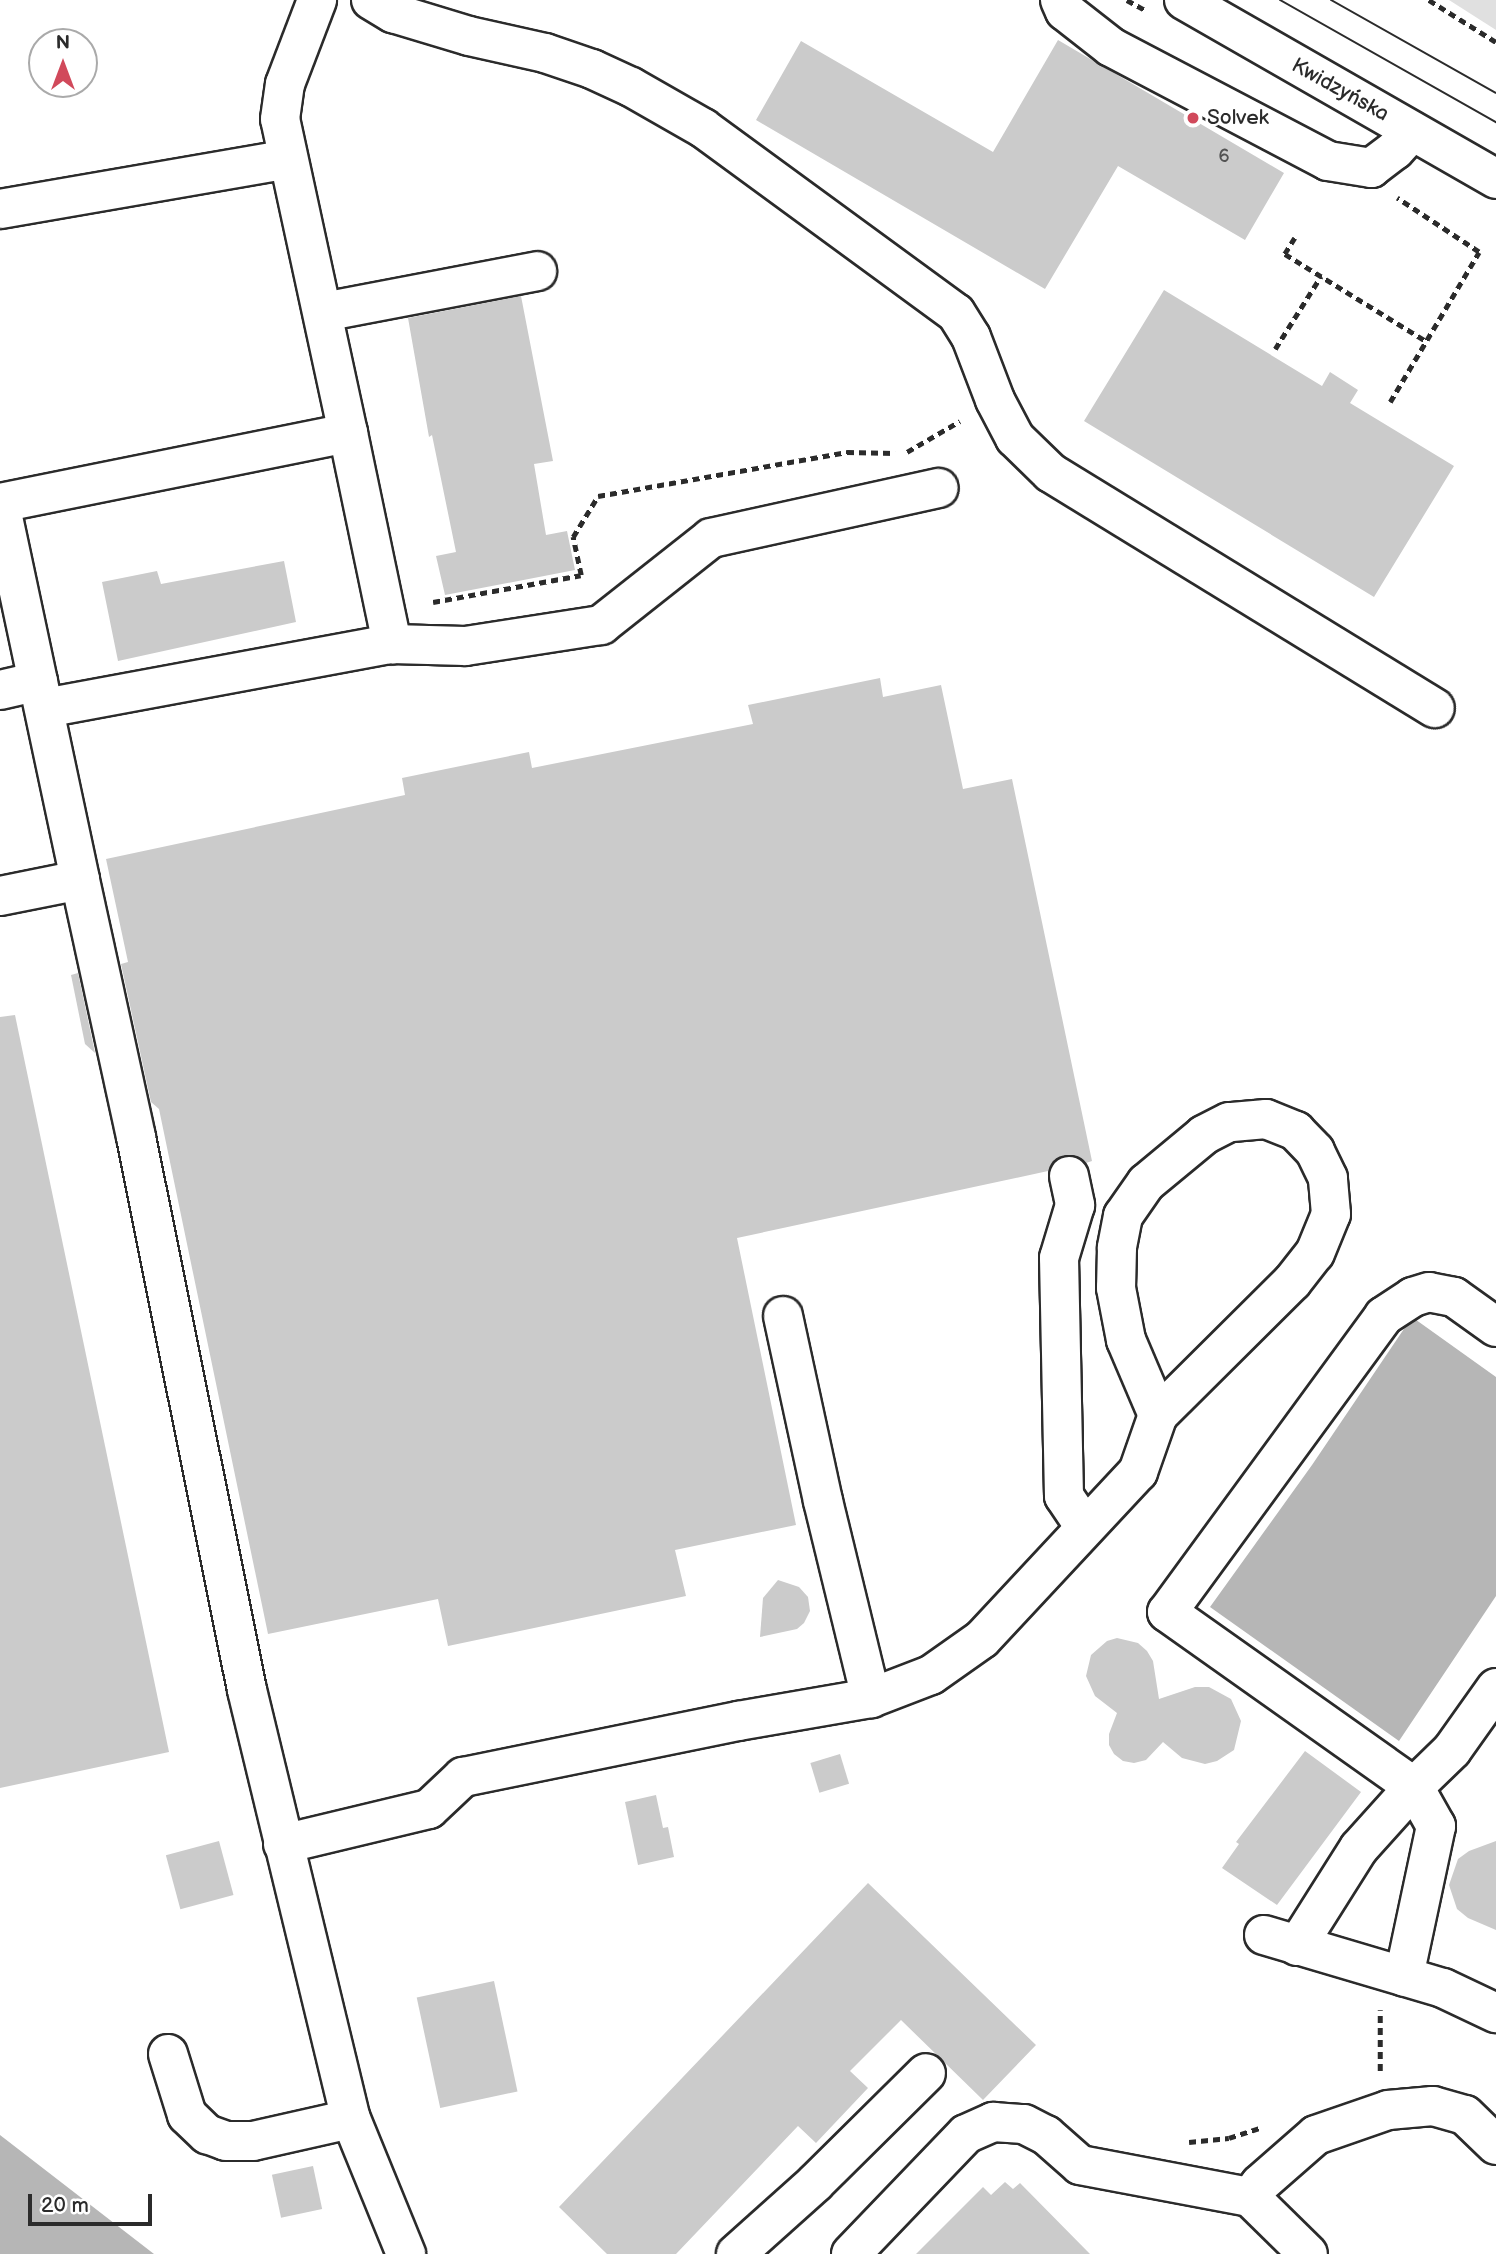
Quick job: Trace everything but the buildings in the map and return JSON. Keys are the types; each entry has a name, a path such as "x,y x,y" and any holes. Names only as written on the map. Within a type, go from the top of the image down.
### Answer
{"street":[{"path":"317,0 285,84 280,119 392,644"},
{"path":"371,0 393,13 469,36 545,53 592,69 631,87 703,128 956,313 971,337 995,400 1015,438 1052,473 1435,708"},
{"path":"1060,0 1065,11 1111,47 1328,161 1371,168 1395,150 1412,131"},
{"name":"Kwidzyńska","path":"1184,0 1496,179"},
{"path":"0,209 288,159"},
{"path":"323,312 537,271"},
{"path":"348,433 0,503 136,1137 247,1690 351,2119 406,2254"},
{"path":"0,690 42,694 392,644 466,646 601,625 711,538 939,488"},
{"path":"0,896 80,880"},
{"path":"283,1844 429,1808 463,1777 738,1721 871,1698 931,1675 982,1639 1138,1472 1158,1415 1293,1282 1315,1253 1331,1213 1328,1178 1315,1151 1296,1131 1266,1119 1229,1122 1203,1135 1146,1183 1123,1216 1117,1248 1116,1288 1126,1340 1158,1415"},
{"path":"1069,1177 1075,1205 1059,1258 1064,1496 1084,1527"},
{"path":"1404,1977 1436,1826 1414,1787 1167,1612 1384,1317 1413,1297 1429,1292 1454,1297 1496,1327"},
{"path":"783,1317 823,1501 871,1698"},
{"path":"1496,1688 1452,1750 1359,1848 1280,1941 1443,1988 1496,2013"},
{"path":"167,2054 187,2115 207,2134 226,2141 253,2141 351,2119"},
{"path":"736,2254 815,2183 926,2073"},
{"path":"1250,2197 1260,2184 1316,2135 1388,2110 1433,2106 1465,2115 1496,2145"},
{"path":"851,2254 965,2134 993,2122 1024,2124 1046,2135 1080,2165 1250,2197 1308,2254"}],"path":[{"path":"1429,0 1496,42"},
{"path":"1371,168 1380,187 1479,252 1463,285 1426,341 1416,365 1390,402"},
{"path":"1295,238 1285,254 1426,341"},
{"path":"1275,349 1321,276"},
{"path":"426,603 581,575 573,537 598,496 847,452 904,454 995,400"},
{"path":"1380,2082 1382,2028"},
{"path":"1187,2142 1228,2138 1268,2125"}],"shaded area":[{"path":"1449,0 1496,0 1496,30"},
{"path":"1412,1317 1496,1377 1496,1596 1399,1741 1210,1607 1312,1465"},
{"path":"0,2135 154,2254 0,2254"}],"tram line":[{"path":"1280,0 1496,122"},
{"path":"1331,0 1496,93"}],"place":[{"name":"Solvek","path":"1193,118"}]}
